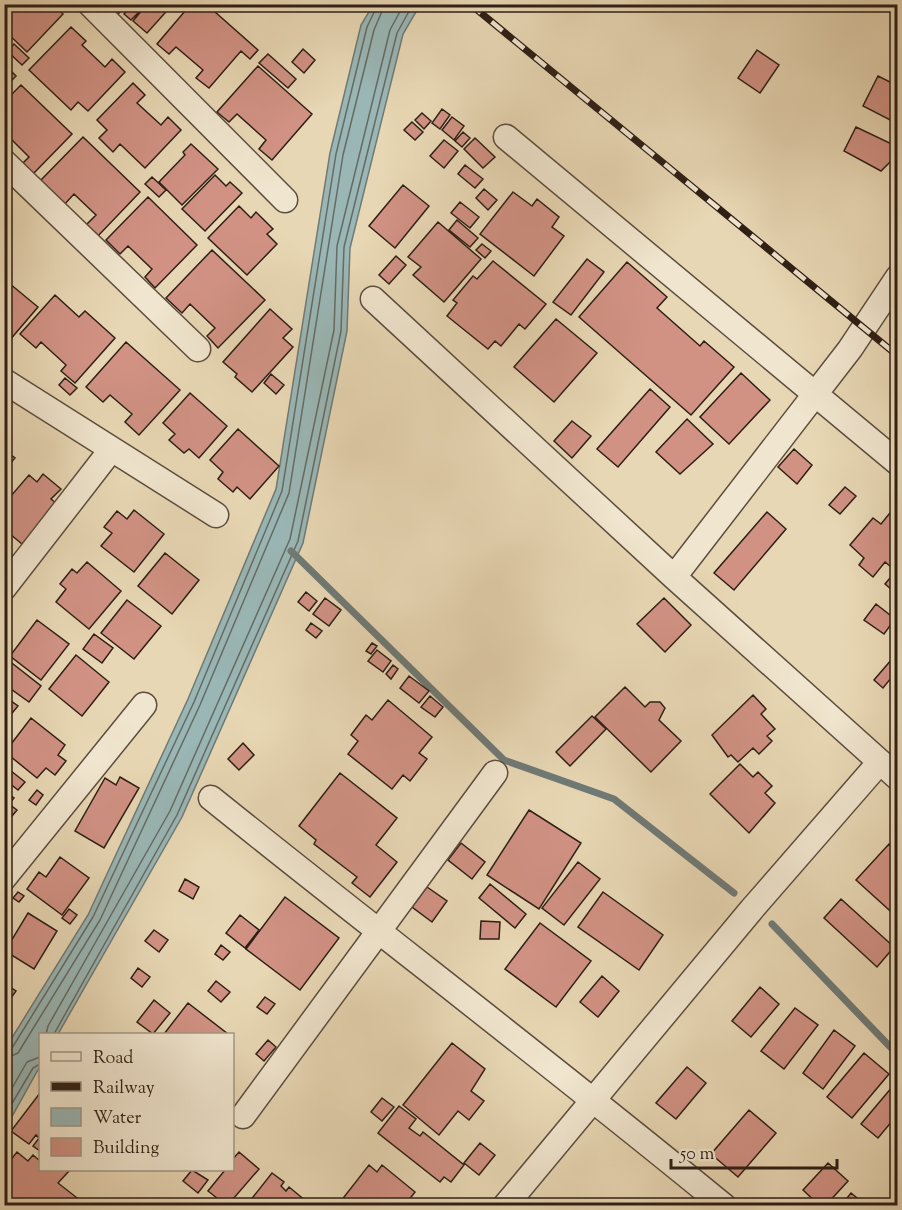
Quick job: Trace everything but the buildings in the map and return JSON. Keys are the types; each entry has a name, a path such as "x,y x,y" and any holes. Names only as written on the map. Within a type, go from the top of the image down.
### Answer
{"street":[{"path":"90,4 285,200"},
{"path":"506,137 897,463"},
{"path":"4,162 198,350"},
{"path":"674,577 879,307 897,277"},
{"path":"373,299 888,771 752,909 505,1206"},
{"path":"4,381 216,515"},
{"path":"4,588 111,450"},
{"path":"4,878 144,705"},
{"path":"243,1116 495,773"},
{"path":"211,798 379,933 594,1100 724,1206"}],"water":[{"path":"373,5 420,5 403,34 350,248 347,331 303,543 182,817 59,1033 39,1033 39,1068 5,1129 5,1049 88,915 188,699 276,489 330,153 361,25"}],"waterway":[{"path":"291,551 504,760 614,799 734,893"},
{"path":"772,924 898,1055"}],"railway":[{"path":"470,4 898,356"}]}
